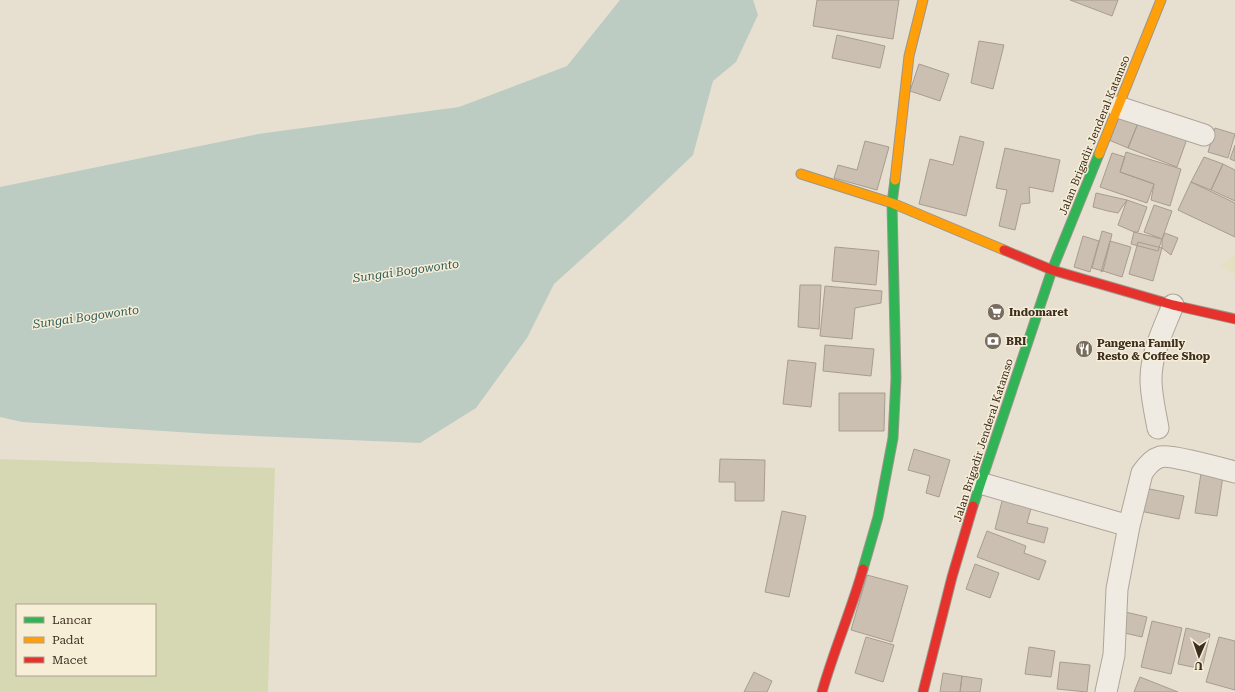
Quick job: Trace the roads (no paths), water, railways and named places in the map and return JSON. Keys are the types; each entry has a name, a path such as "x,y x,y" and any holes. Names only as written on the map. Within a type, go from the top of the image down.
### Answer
{"street":[{"path":"822,692 829,668 854,600 878,517 894,438 896,378 892,203 909,56 924,0"},
{"name":"Jalan Brigadir Jenderal Katamso","path":"923,692 952,577 980,483 1052,270 1161,0"},
{"path":"1118,107 1204,135"},
{"path":"801,174 892,203 1052,270 1173,305 1235,319"},
{"path":"1158,428 1152,386 1152,369 1160,338 1173,305"},
{"path":"1106,692 1114,655 1117,589 1129,526 1142,473 1146,467 1161,456 1172,457 1235,472"},
{"path":"980,483 1129,526"}],"water":[{"name":"Sungai Bogowonto","path":"620,0 753,0 758,15 736,62 713,81 693,155 625,220 554,284 527,338 476,408 420,443 210,434 22,422 0,417 0,187 258,134 459,107 567,66"}],"place":[{"name":"Indomaret","path":"996,312"},
{"name":"BRI","path":"993,341"},
{"name":"Pangena Family Resto & Coffee Shop","path":"1084,349"}]}
